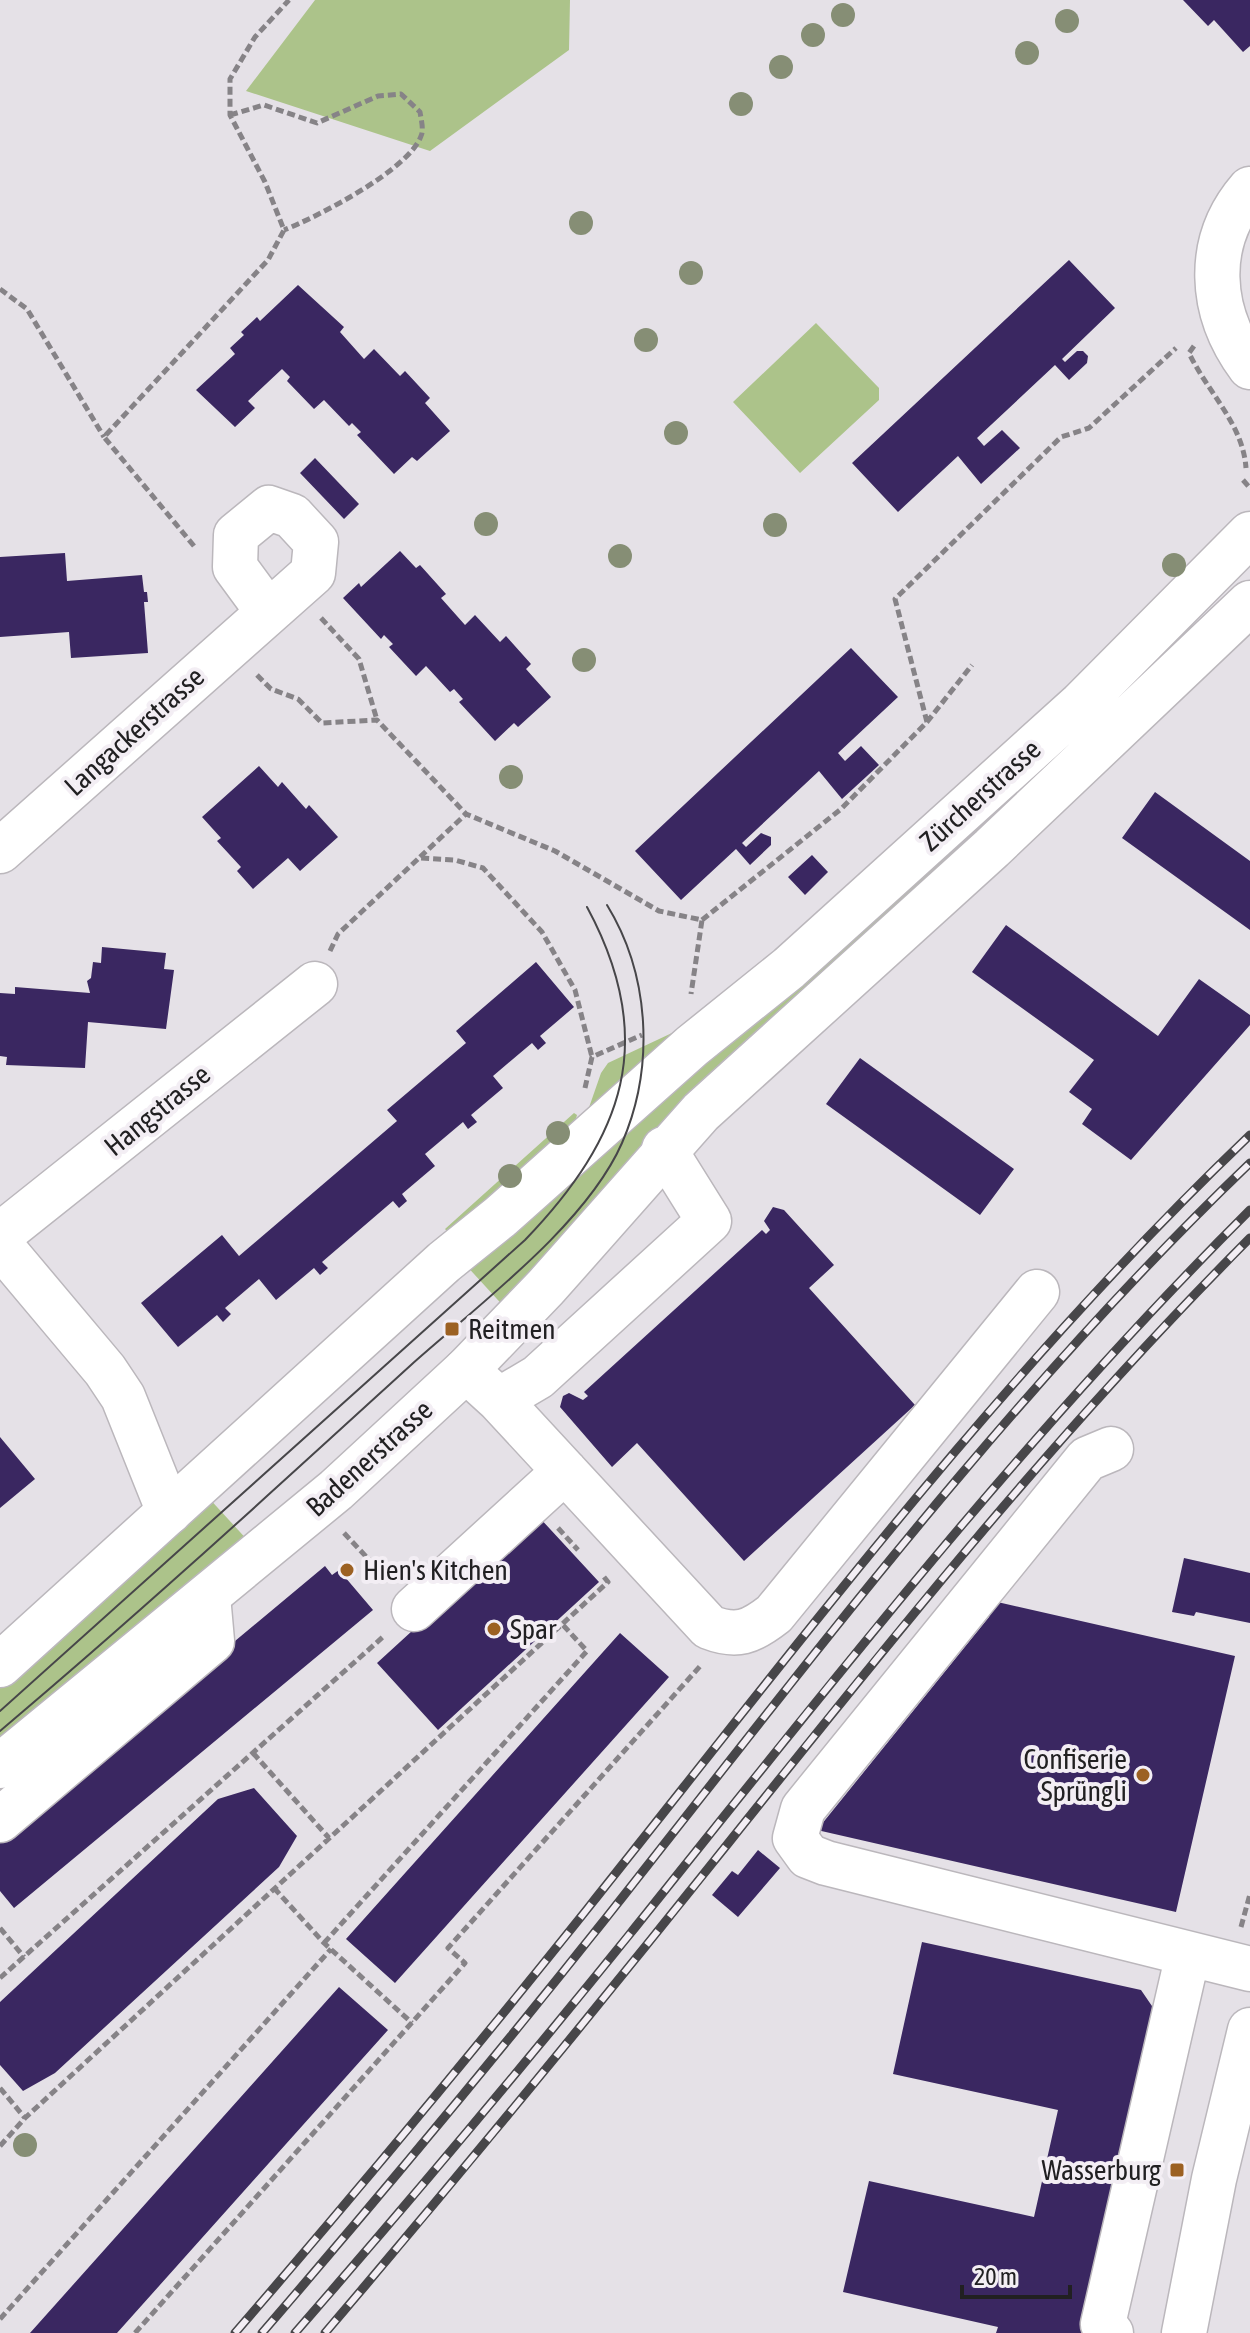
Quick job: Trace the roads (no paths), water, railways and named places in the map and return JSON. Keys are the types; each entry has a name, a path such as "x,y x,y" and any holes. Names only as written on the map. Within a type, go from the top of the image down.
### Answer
{"main road":[{"path":"1250,189 1223,230 1217,265 1220,305 1227,328 1250,367"},
{"name":"Zürcherstrasse","path":"169,1512 444,1262 697,1043 789,968 1081,704 1250,534"},
{"name":"Zürcherstrasse","path":"701,1112 992,848 1250,603"},
{"name":"Langackerstrasse","path":"0,851 268,612"},
{"name":"Hangstrasse","path":"0,1235 315,984"},
{"name":"Badenerstrasse","path":"0,1766 336,1490 466,1370 546,1287 664,1149 701,1112"},
{"path":"499,1400 538,1377 709,1221 664,1149"},
{"path":"0,1245 105,1370 123,1397 169,1512 0,1665"},
{"path":"466,1370 499,1400 709,1627 729,1634 753,1631 774,1614 1037,1292"},
{"path":"1111,1449 1087,1459 803,1809 795,1838 808,1856 826,1863 1250,1969"},
{"path":"414,1609 565,1471"},
{"path":"0,1820 212,1641 212,1611 208,1596"},
{"path":"1111,2333 1103,2324 1188,1954"},
{"path":"1184,2333 1214,2179 1250,2030"}],"tram line":[{"path":"0,1731 498,1290 583,1204 622,1143 633,1114 643,1053 643,1022 632,961 607,905"},
{"path":"0,1711 525,1240 559,1202 587,1163 607,1124 620,1085 625,1044 622,1001 609,955 587,907"}],"railway":[{"path":"235,2333 501,2016 826,1608 988,1413 1160,1225 1250,1135"},
{"path":"262,2333 521,2023 915,1529 995,1434 1077,1341 1250,1163"},
{"path":"295,2333 547,2036 929,1564 1086,1383 1250,1210"},
{"path":"325,2333 570,2039 973,1542 1108,1387 1250,1238"}],"place":[{"name":"Reitmen","path":"452,1329"},
{"name":"Hien's Kitchen","path":"347,1570"},
{"name":"Spar","path":"494,1629"},
{"name":"Confiserie Sprüngli","path":"1143,1775"},
{"name":"Wasserburg","path":"1177,2170"}]}
